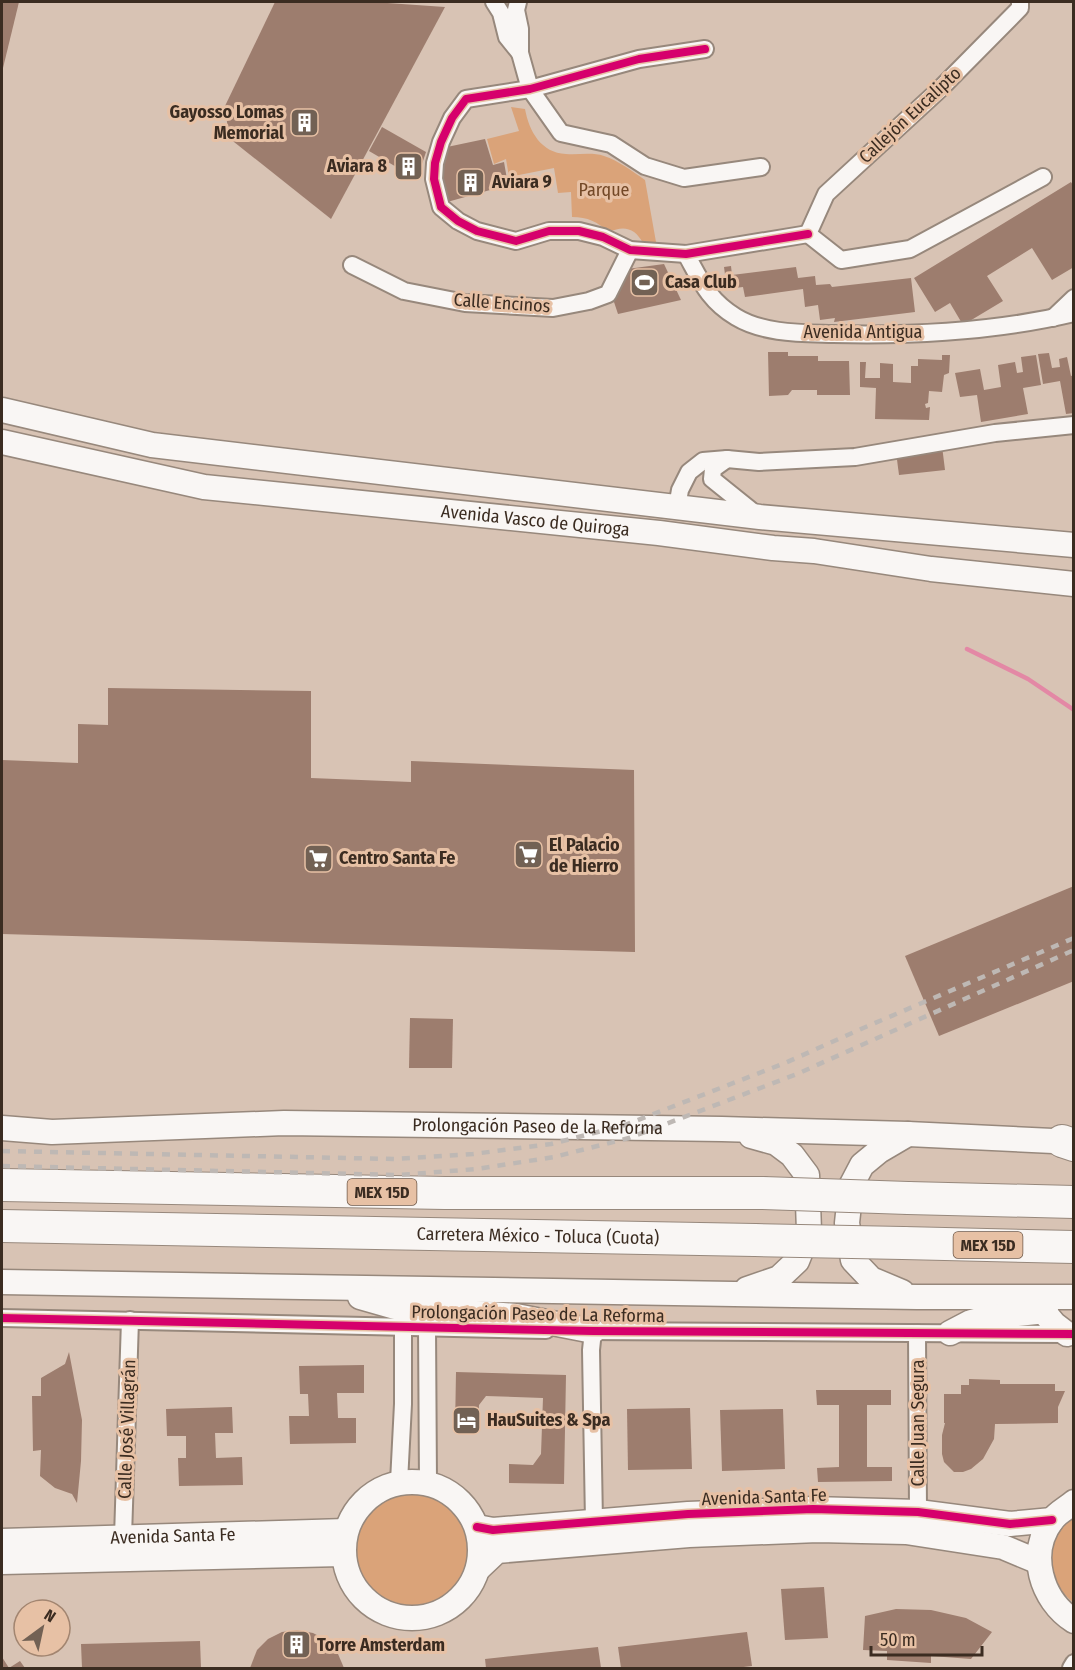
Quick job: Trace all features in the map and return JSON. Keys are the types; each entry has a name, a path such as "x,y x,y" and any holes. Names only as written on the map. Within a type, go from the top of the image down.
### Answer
{"highway":[{"name":"MEX 15D","path":"2,1185 445,1193 763,1193 1074,1202"},
{"name":"Carretera México - Toluca (Cuota)","path":"2,1226 1074,1247"}],"main road":[{"name":"Avenida Vasco de Quiroga","path":"2,410 152,445 760,517 1074,545"},
{"name":"Avenida Vasco de Quiroga","path":"2,442 204,487 659,533 1074,584"},
{"name":"Prolongación Paseo de la Reforma","path":"2,1128 52,1132 284,1123 722,1129 908,1134 1070,1143"},
{"path":"722,1129 776,1143 792,1155 807,1175 809,1231 797,1261 779,1278 731,1294"},
{"path":"908,1134 879,1151 862,1165 851,1186 847,1223 853,1260 871,1280 917,1298"},
{"name":"Prolongación Paseo de la Reforma","path":"2,1284 29,1282 731,1294 917,1298 1038,1305 1074,1297"},
{"path":"329,1288 395,1307 516,1316 593,1331"},
{"path":"950,1333 971,1322 1038,1305 1074,1303"},
{"path":"1038,1305 1070,1334"},
{"path":"399,1482 428,1483 449,1492 466,1508 477,1527 481,1548 479,1568 470,1587 456,1603 437,1614 416,1619 395,1617 375,1608 359,1594 348,1575 344,1542 353,1513 381,1488 399,1482"},
{"path":"1074,1502 1052,1520 1041,1542 1039,1562 1044,1587 1057,1608 1074,1621"},
{"name":"Avenida Santa Fe","path":"477,1527 493,1530 688,1514 813,1509 918,1512 1010,1524 1052,1520"},
{"name":"Avenida Santa Fe","path":"479,1568 497,1551 689,1535 818,1530 906,1532 1003,1547 1039,1562"},
{"name":"Avenida Santa Fe","path":"2,1541 123,1537 344,1542"},
{"name":"Avenida Santa Fe","path":"2,1562 344,1542"}],"street":[{"path":"494,2 501,13 507,37 520,53"},
{"path":"518,2 516,10 520,53 530,89 561,133 611,144 645,166 684,178 761,167"},
{"name":"Callejón Eucalipto","path":"808,234 826,194 940,89 1020,8 1020,2"},
{"path":"705,49 639,59 530,89 466,99 452,118 441,142 435,163 434,179 441,207 458,221 477,231 516,241 549,231 579,231 603,237 630,250 686,254 808,234 841,260 910,249 1043,177"},
{"name":"Calle Encinos","path":"352,265 404,291 465,303 553,308 589,301 608,294 630,250"},
{"name":"Avenida Antigua","path":"686,254 710,297 736,317 761,328 813,334 894,336 1007,326 1074,314"},
{"path":"1052,319 1074,298"},
{"path":"677,507 680,490 689,472 703,461 727,459 759,462 855,457 995,433 1074,424"},
{"path":"727,459 713,469 712,479 760,517"},
{"name":"Prolongación Paseo de La Reforma","path":"2,1318 593,1331 1070,1334"},
{"name":"Calle José Villagrán","path":"123,1537 130,1320"},
{"path":"399,1482 403,1404 403,1327"},
{"path":"427,1327 428,1483"},
{"path":"593,1331 591,1350 594,1522"},
{"name":"Calle Juan Segura","path":"918,1333 918,1512"},
{"path":"1071,1668 1074,1663"}],"green space":[{"name":"Parque","path":"511,107 525,109 533,133 550,150 566,154 604,156 620,163 645,180 656,242 643,243 629,229 609,232 592,221 572,217 571,192 558,193 554,168 509,177 506,159 494,164 487,139 519,131"},
{"path":"412,1494 433,1498 451,1511 464,1529 468,1550 464,1571 451,1589 433,1602 412,1606 391,1602 373,1589 360,1571 356,1550 360,1529 373,1511 391,1498"},
{"path":"1073,1513 1073,1602 1066,1596 1056,1580 1052,1553 1057,1532"}],"building":[{"path":"2,2 19,2 3,68 2,67"},
{"name":"Gayosso Lomas Memorial","path":"275,2 373,2 445,7 331,219 229,138 225,106"},
{"name":"Aviara 8","path":"382,127 426,152 417,179 369,151"},
{"path":"485,139 493,165 504,162 508,185 440,204 434,179 447,147"},
{"path":"1071,182 1074,187 1074,267 1052,280 1032,248 987,276 1003,301 963,325 950,303 935,312 914,278"},
{"name":"Casa Club","path":"664,264 681,300 618,314 611,293 620,270"},
{"path":"731,266 732,275 796,267 798,278 815,276 816,285 830,284 832,287 911,278 915,312 834,322 835,318 820,320 818,305 805,307 803,289 745,297 743,287 727,289 724,267"},
{"path":"768,352 788,352 788,356 818,356 818,361 849,361 850,395 817,395 817,390 792,390 788,395 769,396"},
{"path":"1049,353 1052,368 1060,367 1059,359 1067,357 1071,376 1074,375 1074,413 1066,414 1060,381 1043,384 1038,354"},
{"path":"942,355 950,355 949,373 944,375 942,392 929,391 928,403 925,404 926,408 930,407 929,420 875,419 876,388 860,387 860,362 866,362 865,378 880,378 880,363 893,364 893,382 911,383 911,366 918,366 918,359 942,360"},
{"path":"1036,355 1041,385 1023,388 1028,414 981,422 977,395 960,397 955,373 980,369 984,390 1001,387 998,365 1015,362 1017,373 1023,372 1021,357"},
{"path":"942,446 945,470 899,475 896,452"},
{"name":"Centro Santa Fe","path":"108,688 311,691 311,778 411,782 411,761 634,770 635,952 2,934 2,760 78,763 78,724 108,725"},
{"path":"1074,886 1074,981 939,1036 905,956"},
{"path":"410,1018 453,1019 452,1068 409,1068"},
{"path":"69,1352 82,1420 77,1503 72,1494 55,1488 40,1476 41,1450 33,1451 32,1396 41,1396 41,1378 65,1364"},
{"path":"364,1365 364,1393 337,1393 338,1418 356,1418 356,1443 290,1444 289,1416 309,1416 308,1394 300,1394 299,1366"},
{"name":"HauSuites & Spa","path":"456,1372 566,1375 564,1484 509,1483 509,1464 533,1465 541,1454 543,1398 486,1396 479,1405 478,1429 455,1429"},
{"path":"969,1379 1000,1380 1000,1384 1055,1384 1055,1391 1065,1391 1058,1407 1058,1423 995,1424 994,1439 983,1459 971,1469 954,1472 944,1462 942,1454 942,1435 945,1423 944,1394 961,1394 961,1385 969,1385"},
{"path":"816,1390 891,1390 891,1405 867,1405 867,1467 892,1467 892,1481 818,1482 817,1468 839,1467 839,1405 817,1405"},
{"path":"232,1407 233,1433 215,1433 216,1458 242,1457 243,1485 179,1486 178,1458 186,1458 186,1436 167,1436 166,1409"},
{"path":"690,1408 692,1469 628,1470 627,1409"},
{"path":"783,1409 785,1469 722,1471 720,1410"},
{"path":"824,1587 828,1638 785,1640 781,1589"},
{"path":"896,1609 931,1610 966,1618 992,1632 971,1659 931,1656 931,1663 887,1660 887,1651 863,1650 865,1616"},
{"name":"Torre Amsterdam","path":"297,1630 313,1633 328,1641 338,1654 344,1668 250,1668 257,1650 268,1639 282,1632"},
{"path":"747,1632 752,1666 621,1668 618,1647"},
{"path":"200,1641 201,1668 82,1668 81,1644"},
{"path":"598,1647 601,1668 486,1668 485,1659"},
{"path":"2,1657 9,1668 2,1668"},
{"path":"20,1661 25,1668 9,1668"}],"waterway":[{"path":"967,649 1028,679 1074,710"}],"railway":[{"path":"2,1151 395,1159 473,1154 551,1144 625,1125 785,1063 1074,938"},
{"path":"2,1166 399,1175 477,1169 554,1157 629,1138 797,1074 1074,950"}],"cycle path":[{"path":"705,49 639,59 530,89 466,99 452,118 441,142 435,163 434,179 441,207 458,221 477,231 516,241 549,231 579,231 603,237 630,250 686,254 808,234"},
{"path":"2,1318 593,1331 1074,1334"},
{"path":"477,1527 493,1530 688,1514 813,1509 918,1512 1010,1524 1052,1520"}],"place":[{"name":"Gayosso Lomas Memorial","path":"305,122"},
{"name":"Aviara 8","path":"408,166"},
{"name":"Aviara 9","path":"471,182"},
{"name":"Casa Club","path":"644,282"},
{"name":"El Palacio de Hierro","path":"528,855"},
{"name":"Centro Santa Fe","path":"318,858"},
{"name":"HauSuites & Spa","path":"466,1420"},
{"name":"Torre Amsterdam","path":"296,1645"}]}
